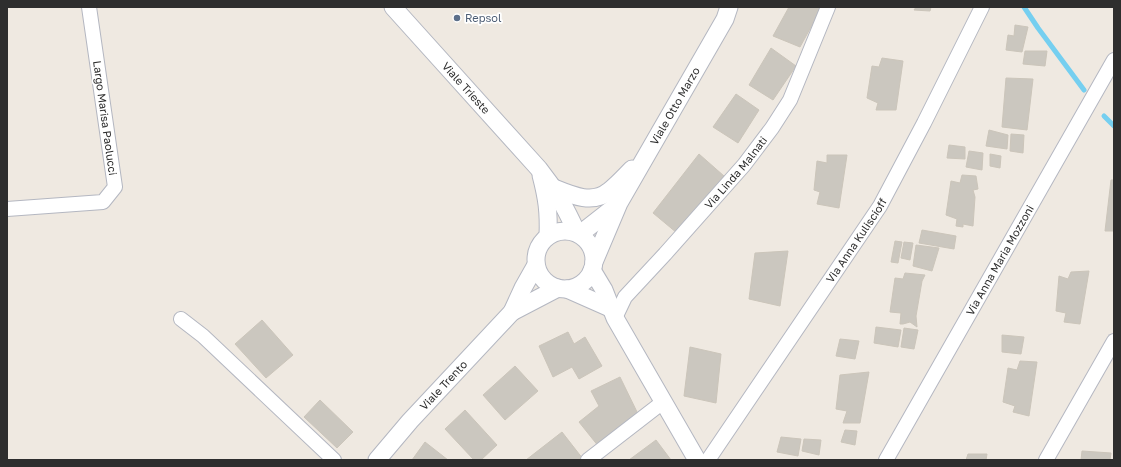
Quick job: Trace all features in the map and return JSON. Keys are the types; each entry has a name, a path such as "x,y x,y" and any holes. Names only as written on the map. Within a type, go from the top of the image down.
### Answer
{"street":[{"name":"Largo Marisa Paolucci","path":"7,209 103,202 115,187 89,7"},
{"name":"Viale Trieste","path":"393,7 539,169 554,188 566,208 578,234"},
{"name":"Viale Otto Marzo","path":"593,266 619,203 725,19 728,7"},
{"name":"Via Linda Malnati","path":"613,313 625,297 744,165 772,128 790,100 828,7"},
{"name":"Via Anna Kuliscioff","path":"708,460 880,206 924,123 982,7"},
{"name":"Via Anna Maria Mozzoni","path":"886,460 1114,60"},
{"path":"554,188 576,196 593,198 608,193 645,156"},
{"name":"Viale Trieste","path":"539,169 546,194 549,213 548,236"},
{"name":"Viale Otto Marzo","path":"578,234 619,203"},
{"path":"562,289 575,287 582,283 588,278 593,266 594,254 586,239 567,230 548,236 538,249 536,265 541,277 547,283 613,313"},
{"name":"Viale Trento","path":"377,460 410,421 512,312 536,265"},
{"path":"593,266 613,313 697,460"},
{"name":"Viale Trento","path":"512,312 562,289"},
{"path":"181,319 203,336 334,460"},
{"path":"1046,460 1114,342"},
{"path":"588,460 663,402"}],"building":[{"path":"789,7 822,7 800,47 773,36"},
{"path":"916,7 931,7 930,11 914,10"},
{"path":"1015,25 1028,27 1022,52 1006,50 1008,35 1014,36"},
{"path":"771,48 796,66 773,100 749,85"},
{"path":"1025,51 1047,51 1045,66 1023,64"},
{"path":"882,58 903,61 896,110 876,110 878,103 867,98 872,66 879,67"},
{"path":"1006,78 1033,79 1027,130 1002,127"},
{"path":"736,94 759,110 738,143 713,127"},
{"path":"989,130 1008,135 1007,149 986,146"},
{"path":"1011,134 1024,135 1023,153 1010,151"},
{"path":"949,145 965,147 965,159 947,158"},
{"path":"969,151 983,153 982,170 966,167"},
{"path":"699,154 724,176 677,233 653,213"},
{"path":"990,154 1001,156 1000,168 990,166"},
{"path":"827,155 847,155 839,208 817,204 820,192 814,190 817,161 827,163"},
{"path":"962,175 976,176 978,189 973,190 975,197 973,226 963,224 963,227 956,226 957,219 946,215 951,181 960,183"},
{"path":"1111,180 1114,180 1114,231 1105,231"},
{"path":"922,230 956,236 954,249 919,243"},
{"path":"895,241 902,242 898,263 891,262"},
{"path":"904,242 913,243 910,260 901,258"},
{"path":"916,245 939,248 932,271 913,266"},
{"path":"788,251 780,306 749,299 755,253"},
{"path":"1089,271 1080,324 1064,322 1066,313 1056,311 1059,276 1068,279 1071,272"},
{"path":"905,273 925,275 922,281 916,316 917,327 910,322 900,324 901,313 890,312 895,278 903,279"},
{"path":"262,320 293,355 266,378 235,344"},
{"path":"876,327 901,330 898,347 874,343"},
{"path":"904,328 918,330 914,349 901,347"},
{"path":"568,332 574,344 585,337 602,366 579,379 572,367 553,377 539,346"},
{"path":"1002,335 1024,337 1021,354 1002,352"},
{"path":"840,339 859,341 855,359 836,356"},
{"path":"690,347 721,354 716,403 684,396"},
{"path":"1020,361 1037,362 1029,416 1013,412 1015,406 1003,402 1008,368 1017,370"},
{"path":"515,366 538,391 505,420 483,395"},
{"path":"869,372 860,423 843,423 847,411 836,409 840,375"},
{"path":"620,377 639,416 599,447 579,422 599,406 591,391"},
{"path":"320,400 353,432 337,448 304,417"},
{"path":"465,410 497,445 481,460 474,460 445,429"},
{"path":"845,430 857,431 855,445 841,442"},
{"path":"562,432 583,459 582,460 526,460"},
{"path":"781,437 801,439 798,456 777,452"},
{"path":"804,439 821,440 819,455 802,451"},
{"path":"656,440 671,460 629,460"},
{"path":"425,442 448,460 412,460"},
{"path":"1082,451 1111,453 1110,460 1081,460"},
{"path":"968,454 987,454 986,460 966,460"}],"waterway":[{"path":"1024,7 1084,90"},
{"path":"1104,116 1114,126"}],"place":[{"name":"Repsol","path":"457,18"}]}
